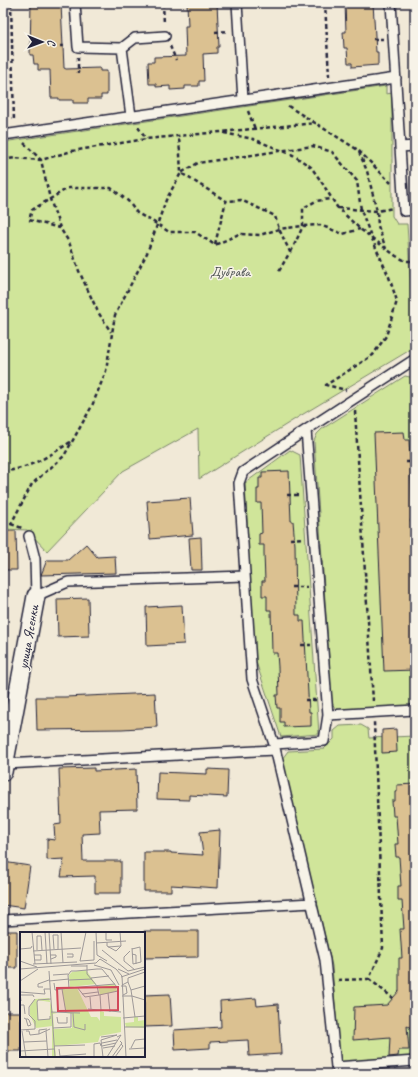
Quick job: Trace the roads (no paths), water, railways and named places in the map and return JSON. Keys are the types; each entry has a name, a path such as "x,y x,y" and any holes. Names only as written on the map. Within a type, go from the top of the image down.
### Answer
{"street":[{"name":"улица Ясенки","path":"4,768 36,596"}],"lane":[{"path":"76,3 78,47 122,48 135,38 165,36"},
{"path":"237,3 243,100"},
{"path":"391,3 404,210 415,210"},
{"path":"122,48 131,116"},
{"path":"3,135 396,78"},
{"path":"400,147 415,146"},
{"path":"415,359 243,472 239,483 252,679 275,747 325,960 336,1067 415,1061"},
{"path":"4,768 275,747 324,740 328,714 306,430"},
{"path":"29,536 35,559 36,596 68,582 245,576"},
{"path":"328,714 415,710"},
{"path":"3,920 312,903"}],"park label":[{"name":"Дубрава","path":"230,271"}]}
